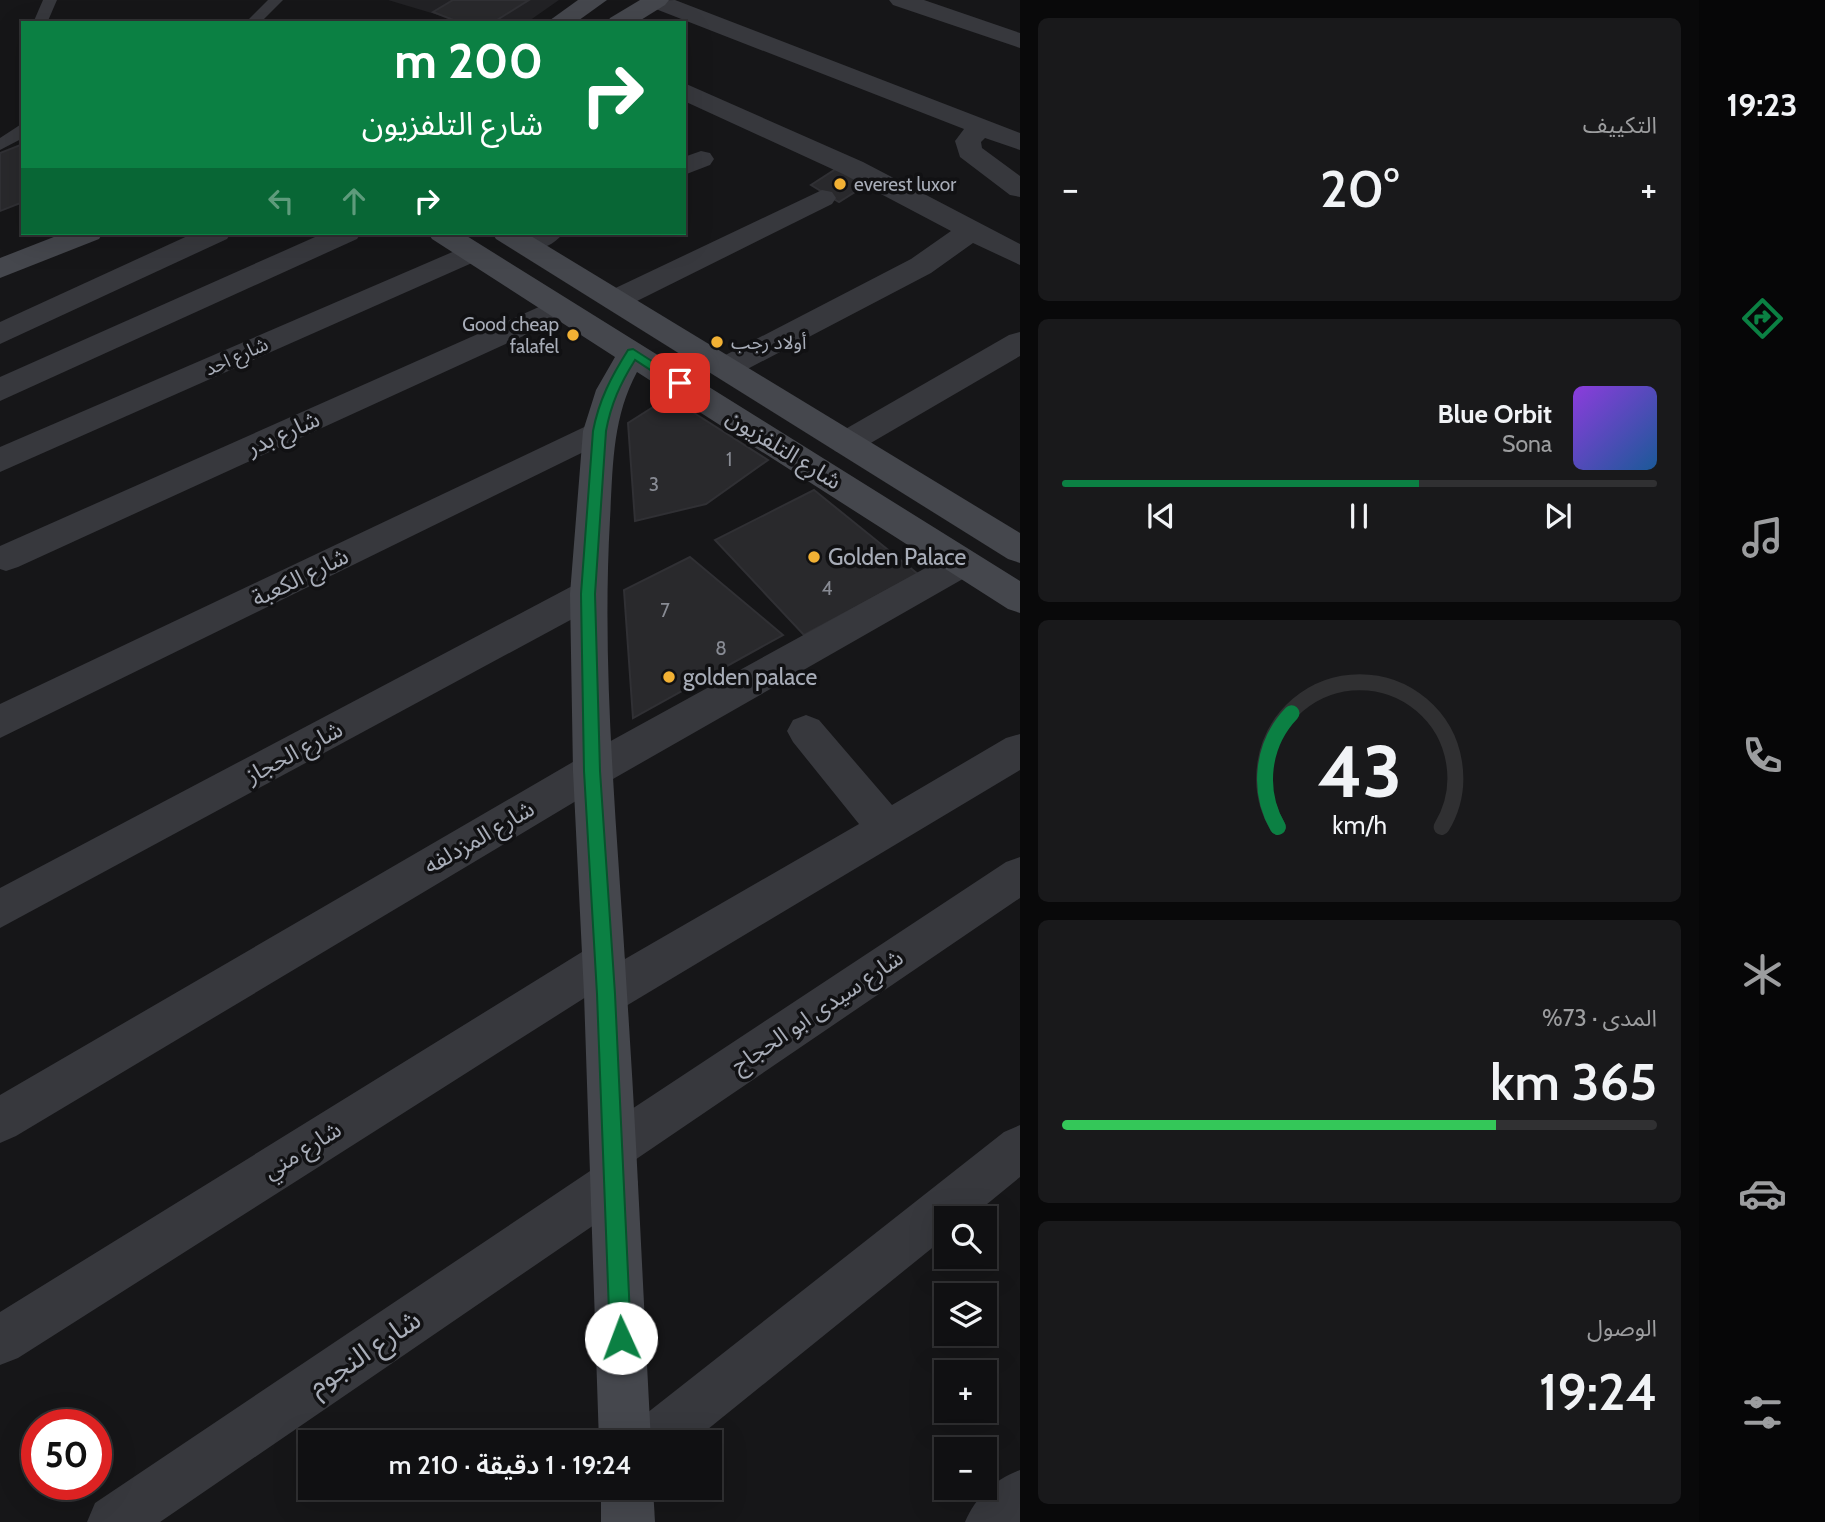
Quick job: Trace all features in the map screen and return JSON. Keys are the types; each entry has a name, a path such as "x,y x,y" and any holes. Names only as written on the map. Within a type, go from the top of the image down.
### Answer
{"main road":[{"path":"561,21 595,0"},
{"path":"622,21 656,0"},
{"path":"0,242 21,234"},
{"path":"0,269 84,235"},
{"name":"شارع التلفزيون","path":"445,235 1020,599"},
{"name":"شارع التلفزيون","path":"527,237 615,300 1020,550"},
{"path":"625,1430 605,977 592,771 588,594 599,431 612,387 633,353"}],"street":[{"path":"656,0 1020,142"},
{"path":"910,1 1020,41"},
{"path":"686,92 853,167 1020,256"},
{"path":"979,128 968,141 969,151 1020,189"},
{"path":"615,300 822,198"},
{"path":"725,368 921,265 972,230"},
{"path":"0,334 213,235"},
{"path":"0,390 342,235"},
{"name":"شارع احد","path":"0,460 471,253"},
{"name":"شارع بدر","path":"6,558 559,308"},
{"path":"846,443 1020,342"},
{"name":"شارع الكعبة","path":"0,722 599,431"},
{"name":"شارع المزدلفه","path":"0,1119 592,771 963,563"},
{"name":"شارع الحجاز","path":"0,909 588,594"},
{"path":"806,731 887,828"},
{"name":"شارع مني","path":"0,1340 605,977 887,828 1020,750"},
{"name":"شارع سيدى ابو الحجاج","path":"614,1165 1020,875"},
{"path":"666,1430 1020,1148"},
{"name":"شارع النجوم","path":"114,1522 614,1165"},
{"path":"992,1522 1020,1496"}],"lane":[{"path":"41,21 50,0"},
{"path":"254,21 276,0"},
{"path":"0,145 21,132"}],"shaded area":[{"path":"388,0 559,0 529,21 458,21"}],"building":[{"path":"453,0 529,0 495,21 456,21 433,12"},
{"path":"21,145 21,203 0,211 0,153"},
{"name":"everest luxor","path":"839,167 869,183 839,202 811,185"},
{"path":"669,397 768,460 706,504 635,521 628,423"},
{"name":"Golden Palace","path":"814,490 918,574 804,635 715,540"},
{"name":"golden palace","path":"690,557 783,635 633,718 624,590"}],"place":[{"name":"everest luxor","path":"840,184"},
{"name":"Good cheap falafel","path":"573,335"},
{"name":"أولاد رجب","path":"717,342"},
{"name":"Golden Palace","path":"814,557"},
{"name":"golden palace","path":"669,677"}],"route":[{"path":"621,1338 606,994 592,771 588,594 599,431 612,387 633,353 680,383"}]}
